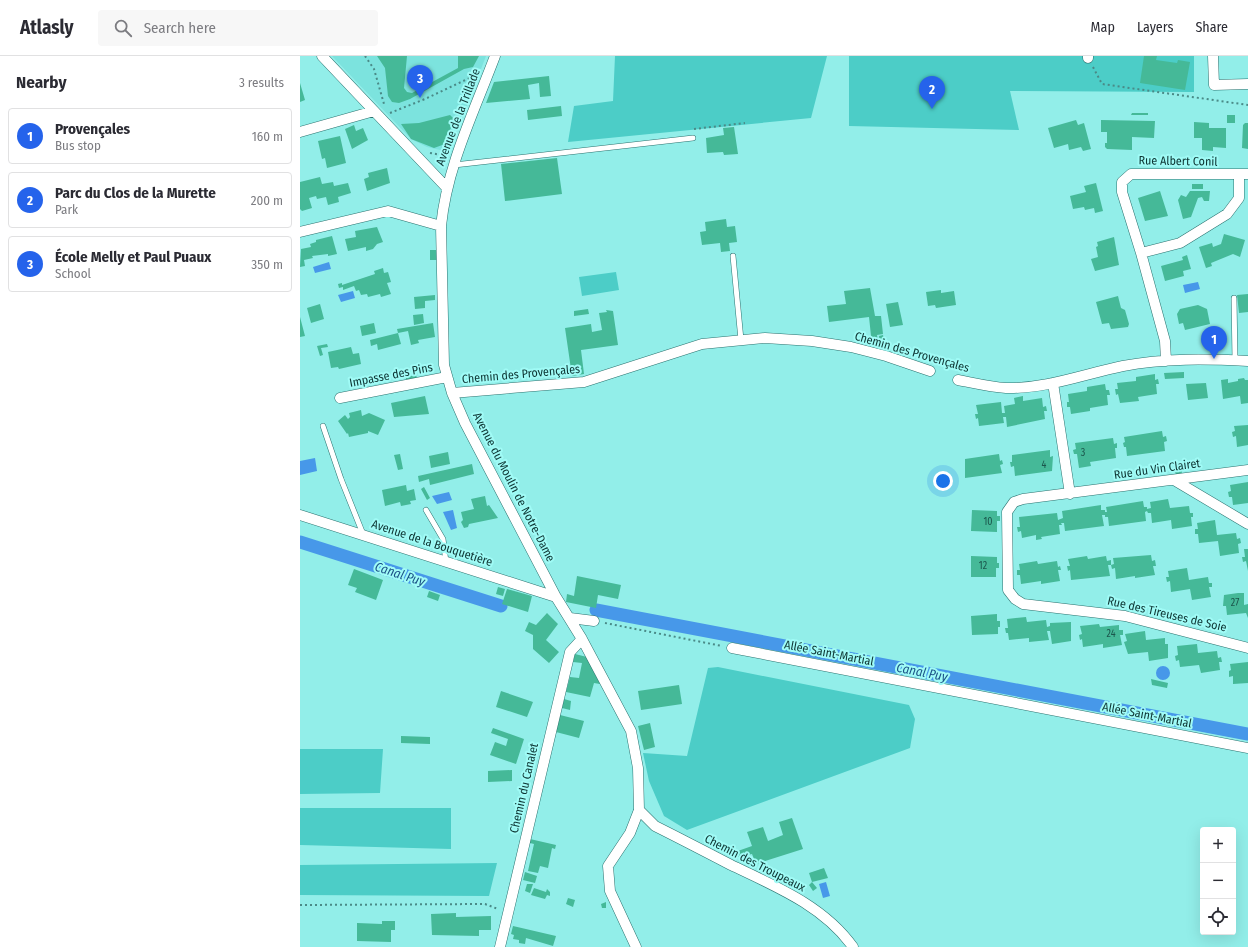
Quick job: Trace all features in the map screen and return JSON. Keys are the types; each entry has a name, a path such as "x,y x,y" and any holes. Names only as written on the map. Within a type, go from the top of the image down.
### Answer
{"street":[{"path":"322,56 381,114 447,188"},
{"name":"Avenue de la Trillade","path":"447,188 453,165 495,56"},
{"path":"1213,56 1214,85 1248,84"},
{"path":"300,132 381,114"},
{"name":"Rue Albert Conil","path":"1141,253 1180,243 1227,214 1239,198 1243,175 1131,174 1122,182 1122,192 1141,253 1165,341 1166,361"},
{"name":"Avenue du Moulin de Notre-Dame","path":"447,188 441,226 443,350 447,377 452,393 465,423 556,597 582,639 630,731 638,768 639,810 630,833 608,866 610,890 636,947"},
{"path":"300,232 388,211 441,226"},
{"name":"Chemin des Provençales","path":"452,393 584,382 702,344 765,338 812,341 851,347 886,356 930,371"},
{"name":"Chemin des Provençales","path":"958,380 1006,388 1053,383 1124,366 1166,361 1248,361"},
{"name":"Impasse des Pins","path":"340,398 447,377"},
{"path":"1053,383 1070,494"},
{"name":"Rue du Vin Clairet","path":"1070,494 1248,470"},
{"path":"1174,480 1248,524"},
{"name":"Rue des Tireuses de Soie","path":"1070,494 1023,499 1014,502 1007,512 1008,590 1015,599 1023,604 1125,616 1248,648"},
{"name":"Avenue de la Bouquetière","path":"300,515 556,597"},
{"path":"570,618 594,621"},
{"name":"Chemin du Canalet","path":"500,947 570,652 582,639"},
{"name":"Allée Saint-Martial","path":"732,648 1248,748"},
{"name":"Chemin des Troupeaux","path":"639,810 655,826 786,891 816,910 844,934 854,947"}],"lane":[{"path":"453,165 693,138"},
{"path":"733,256 741,340"},
{"path":"1234,298 1235,360"},
{"path":"323,426 341,479 364,535"},
{"path":"426,510 443,539 446,562"}],"path":[{"path":"365,56 374,69 383,101 381,114"},
{"path":"1088,57 1102,84 1248,105"},
{"path":"381,114 425,99 478,74 476,80"},
{"path":"381,114 390,117"},
{"path":"426,152 442,156 448,150"},
{"path":"594,621 732,648"},
{"path":"300,905 485,904 508,913"}],"shaded area":[{"path":"332,56 486,56 449,152 427,147 411,139"},
{"path":"615,56 827,56 811,118 568,142 574,106 613,101"},
{"path":"849,56 1194,56 1194,92 1010,91 1019,130 849,126"},
{"path":"329,262 331,269 315,273 313,267"},
{"path":"616,272 619,290 582,296 579,277"},
{"path":"1198,282 1200,289 1185,293 1183,285"},
{"path":"353,291 355,298 341,302 338,295"},
{"path":"315,458 317,471 300,475 300,461"},
{"path":"449,492 452,500 437,504 432,496"},
{"path":"453,510 457,528 451,530 443,512"},
{"path":"1160,666 1166,666 1170,670 1170,676 1166,680 1160,680 1156,676 1156,670"},
{"path":"718,667 909,705 915,719 910,748 687,830 664,816 649,781 643,753 687,756 708,668"},
{"path":"300,749 383,749 380,793 300,794"},
{"path":"300,808 451,808 451,849 300,845"},
{"path":"497,863 489,896 300,895 300,865"},
{"path":"826,882 830,896 823,898 819,884"}],"building":[{"path":"377,56 407,56 404,88 407,92 412,93 458,68 458,56 479,56 473,67 464,69 410,99 399,103 392,102 388,96 385,68"},
{"path":"1144,56 1157,56 1156,60 1177,63 1178,60 1190,62 1185,90 1140,83"},
{"path":"549,76 551,96 540,97 539,83 528,85 530,99 486,103 494,82"},
{"path":"300,83 305,100 300,102"},
{"path":"561,106 562,116 528,120 527,110"},
{"path":"1132,113 1148,113 1148,115 1131,115"},
{"path":"450,115 454,119 445,144 434,148 411,139 401,124 419,123"},
{"path":"1227,115 1235,115 1235,123 1227,123"},
{"path":"1076,120 1078,125 1084,123 1091,149 1083,151 1081,147 1069,150 1068,144 1054,148 1048,128"},
{"path":"1101,120 1155,121 1154,138 1132,137 1132,150 1107,149 1105,147 1105,143 1107,143 1107,132 1101,132"},
{"path":"1194,122 1209,123 1209,128 1226,128 1226,148 1213,147 1213,151 1202,150 1202,138 1194,138"},
{"path":"1248,123 1248,149 1242,148 1243,125"},
{"path":"354,125 356,131 363,128 368,140 352,149 345,129"},
{"path":"734,127 738,154 724,155 723,152 707,153 706,138 724,135 723,128"},
{"path":"340,136 346,163 327,168 325,158 322,159 318,141"},
{"path":"557,158 562,194 505,201 501,164"},
{"path":"387,168 390,183 367,191 364,179 369,177 368,173"},
{"path":"320,177 322,184 333,182 334,186 348,183 351,193 338,197 339,202 328,205 326,197 317,199 316,196 309,198 312,208 302,211 300,209 300,182"},
{"path":"1096,183 1103,211 1095,213 1094,208 1085,210 1084,207 1073,209 1070,196 1086,192 1084,186"},
{"path":"1192,184 1203,184 1203,189 1192,189"},
{"path":"1160,191 1168,216 1145,221 1138,198"},
{"path":"1190,191 1210,191 1209,201 1204,201 1202,197 1198,198 1191,217 1183,219 1178,200 1181,195 1186,197"},
{"path":"726,219 727,227 735,226 737,242 729,243 730,251 721,252 720,243 702,245 700,232 706,231 705,222"},
{"path":"377,227 383,242 377,244 373,249 366,251 366,247 348,251 345,239 356,237 355,231"},
{"path":"1224,234 1245,240 1240,257 1233,254 1211,263 1212,266 1206,268 1199,247 1212,243 1213,247 1221,244"},
{"path":"332,236 337,254 328,256 328,254 312,256 313,258 304,260 305,266 300,267 301,249 311,247 310,244 316,242 316,240"},
{"path":"1114,237 1119,265 1095,271 1091,259 1098,257 1096,247 1098,246 1097,242"},
{"path":"430,250 437,250 437,260 430,260"},
{"path":"1187,255 1191,269 1183,271 1184,276 1165,281 1161,266 1183,260 1182,257"},
{"path":"383,268 384,273 388,272 391,282 387,283 391,294 381,297 380,294 368,297 367,294 361,295 359,290 356,291 354,286 343,290 343,287 339,288 338,284 342,283 342,285 375,274 374,271"},
{"path":"870,288 875,316 881,316 883,334 877,335 879,347 872,345 869,317 829,322 827,306 846,304 844,291"},
{"path":"941,290 941,293 954,291 956,305 936,308 935,305 928,306 926,292"},
{"path":"1248,294 1248,312 1239,313 1237,295"},
{"path":"435,295 435,300 425,301 425,308 415,309 414,297"},
{"path":"1118,296 1121,308 1125,310 1129,324 1128,327 1111,329 1109,323 1102,324 1096,302"},
{"path":"898,302 903,325 890,327 886,304"},
{"path":"320,304 324,319 311,323 307,308"},
{"path":"1198,305 1207,309 1210,324 1185,330 1183,323 1179,324 1177,314 1180,309"},
{"path":"588,309 589,314 574,316 574,311"},
{"path":"606,310 613,311 618,345 581,350 584,374 572,376 565,328 591,324 592,332 602,330 599,313 607,312"},
{"path":"423,314 424,323 414,325 413,315"},
{"path":"300,317 305,336 300,337"},
{"path":"374,323 376,333 362,336 360,326"},
{"path":"433,323 435,337 418,340 419,343 411,345 408,331 398,333 397,329"},
{"path":"398,333 401,344 378,350 377,344 371,346 370,340"},
{"path":"883,335 885,344 880,345 879,336"},
{"path":"327,344 328,347 321,348 323,355 320,356 317,346"},
{"path":"351,347 353,354 359,353 361,364 339,369 338,367 331,368 328,352"},
{"path":"1184,372 1184,378 1165,379 1164,373"},
{"path":"1155,374 1155,380 1158,379 1159,384 1156,384 1157,394 1138,397 1139,401 1120,403 1115,389 1118,389 1117,383 1136,381 1136,377"},
{"path":"416,375 417,378 406,380 406,377"},
{"path":"1244,378 1245,380 1248,380 1248,403 1241,404 1240,396 1223,399 1221,380 1228,379 1228,383"},
{"path":"1206,383 1208,398 1188,400 1186,384"},
{"path":"1105,384 1106,390 1109,390 1110,395 1107,395 1108,405 1090,408 1090,411 1071,414 1070,407 1067,407 1067,402 1069,402 1068,394 1087,391 1087,387"},
{"path":"425,396 429,414 394,417 391,403"},
{"path":"1023,396 1023,401 1042,398 1043,407 1046,406 1047,411 1044,411 1045,419 1007,427 1006,417 1003,417 1004,423 979,426 978,418 976,419 975,414 978,414 976,405 1001,402 1002,413 1005,413 1004,406 1015,404 1014,398"},
{"path":"361,410 362,416 369,413 385,420 378,435 368,431 368,433 349,437 348,433 347,434 338,421 345,415 348,419 350,417 349,413"},
{"path":"1248,425 1248,445 1237,447 1236,436 1233,437 1232,432 1235,431 1234,426"},
{"path":"1162,431 1163,437 1166,436 1167,441 1164,442 1165,451 1127,456 1126,447 1124,447 1123,443 1125,442 1124,437"},
{"path":"1113,438 1114,444 1117,443 1117,448 1115,448 1116,458 1090,462 1091,466 1079,468 1077,454 1074,454 1073,450 1076,449 1075,443"},
{"path":"1050,450 1050,457 1053,456 1052,471 1015,476 1014,466 1011,467 1010,462 1012,462 1012,455"},
{"path":"448,452 450,464 431,468 429,456"},
{"path":"400,454 403,469 398,470 394,455"},
{"path":"999,454 1000,461 1002,460 1003,464 1000,465 1002,473 965,478 965,459"},
{"path":"472,464 474,474 430,485 429,479 419,482 418,476"},
{"path":"1181,465 1182,474 1176,475 1174,466"},
{"path":"1248,482 1248,503 1233,505 1232,497 1229,497 1228,492 1231,491 1230,485"},
{"path":"406,485 407,491 414,489 416,500 410,501 411,504 401,506 400,502 385,506 382,490"},
{"path":"424,487 430,498 427,500 421,489"},
{"path":"485,496 487,506 489,505 498,518 469,524 468,527 464,528 461,522 463,520 461,512 474,509 471,499"},
{"path":"1168,499 1170,508 1189,506 1190,513 1193,513 1193,517 1191,517 1192,526 1172,529 1171,520 1152,523 1151,513 1148,513 1147,511 1145,512 1146,521 1109,526 1108,517 1102,515 1104,526 1065,531 1064,523 1061,523 1062,525 1059,525 1060,534 1041,537 1042,539 1036,540 1036,535 1022,538 1021,531 1018,532 1017,527 1020,527 1019,517 1057,513 1058,520 1063,518 1062,511 1101,505 1101,510 1105,510 1105,512 1107,512 1106,507 1143,501 1144,507 1147,507 1147,509 1151,508 1150,502"},
{"path":"972,510 997,511 997,516 1000,516 1000,521 997,521 997,532 971,531"},
{"path":"1215,520 1217,535 1236,533 1237,539 1240,538 1241,543 1238,544 1239,553 1220,556 1218,541 1199,543 1198,534 1195,534 1195,529 1198,529 1197,523"},
{"path":"1244,549 1248,549 1248,571 1246,561 1243,562 1242,557 1245,557"},
{"path":"1151,555 1152,561 1155,560 1156,566 1153,566 1155,575 1116,579 1115,568 1112,569 1111,565 1114,564 1113,558"},
{"path":"971,556 997,557 999,568 996,568 996,577 971,577"},
{"path":"1087,556 1088,559 1106,556 1107,561 1111,560 1111,565 1108,565 1110,576 1071,580 1070,570 1068,571 1067,566 1070,566 1068,559"},
{"path":"1037,561 1038,564 1057,561 1058,567 1060,566 1061,570 1058,570 1060,581 1041,584 1041,581 1021,584 1020,575 1017,575 1017,570 1020,570 1019,564"},
{"path":"1187,568 1189,580 1208,577 1209,583 1212,583 1212,587 1209,587 1211,597 1192,600 1190,589 1171,592 1170,581 1167,582 1166,577 1169,577 1168,571"},
{"path":"354,569 383,580 376,600 355,592 357,588 348,585"},
{"path":"577,576 621,585 618,599 598,595 596,608 566,602 567,594 574,596"},
{"path":"498,587 505,589 503,596 496,594"},
{"path":"507,589 532,596 528,612 502,604"},
{"path":"429,591 440,595 438,601 427,597"},
{"path":"1244,593 1244,605 1248,604 1248,618 1246,613 1227,615 1226,606 1223,606 1224,595"},
{"path":"547,613 558,624 546,640 559,652 549,663 533,649 533,635 525,631 529,622 536,625"},
{"path":"997,614 997,621 1000,621 998,634 972,635 971,616"},
{"path":"1026,617 1027,622 1046,620 1047,627 1050,626 1050,623 1071,622 1071,641 1052,644 1050,631 1047,631 1049,640 1029,642 1029,638 1009,640 1008,633 1006,633 1005,628 1008,628 1007,619"},
{"path":"1099,624 1100,627 1119,625 1119,630 1123,630 1123,635 1120,635 1122,645 1103,648 1103,644 1083,647 1082,639 1080,640 1079,635 1082,634 1080,626"},
{"path":"1145,631 1146,640 1165,638 1165,644 1168,644 1168,658 1149,661 1148,652 1128,654 1124,642 1127,641 1125,634"},
{"path":"1197,644 1198,653 1217,651 1218,658 1221,657 1222,662 1219,662 1220,670 1201,673 1199,665 1180,667 1179,660 1176,661 1175,656 1178,655 1177,646"},
{"path":"575,654 587,657 600,684 594,683 590,697 566,692 570,677 579,678 582,663 573,662"},
{"path":"1248,662 1248,683 1233,684 1233,676 1229,677 1229,671 1231,670 1230,664"},
{"path":"1151,679 1168,683 1167,688 1152,685"},
{"path":"679,685 682,704 641,710 638,691"},
{"path":"501,691 533,702 527,717 496,707"},
{"path":"564,699 571,701 570,710 562,708"},
{"path":"560,715 584,721 579,738 556,732"},
{"path":"650,723 655,747 644,750 638,726"},
{"path":"493,728 524,739 516,764 490,755 495,742 506,746 508,739 491,733"},
{"path":"401,736 430,737 430,744 401,743"},
{"path":"512,770 512,781 488,782 488,771"},
{"path":"792,818 803,849 756,864 752,854 737,857 735,852 752,846 747,832 763,827 768,841 783,835 779,822"},
{"path":"530,839 556,845 555,849 552,848 548,868 540,866 538,873 528,871 534,844 530,843"},
{"path":"824,868 828,878 812,882 809,873"},
{"path":"525,872 537,876 535,883 523,880"},
{"path":"812,882 817,888 813,891 809,885"},
{"path":"527,884 533,884 530,893 525,891"},
{"path":"534,888 546,892 547,889 550,892 550,896 547,895 545,899 531,895"},
{"path":"568,898 575,900 573,907 566,904"},
{"path":"606,902 606,908 602,908 601,904"},
{"path":"456,913 456,917 491,916 491,930 479,930 479,936 432,935 431,914"},
{"path":"382,921 395,921 395,930 391,930 391,942 357,941 357,923 382,924"},
{"path":"513,926 556,936 553,946 526,938 525,944 519,943 519,940 513,939 514,935 511,934"}],"waterway":[{"name":"Canal Puy","path":"300,542 501,606"},
{"name":"Canal Puy","path":"596,610 1248,734"}],"place":[{"name":"École Melly et Paul Puaux","path":"420,98"},
{"name":"Parc du Clos de la Murette","path":"932,109"},
{"name":"Provençales","path":"1214,359"}]}
